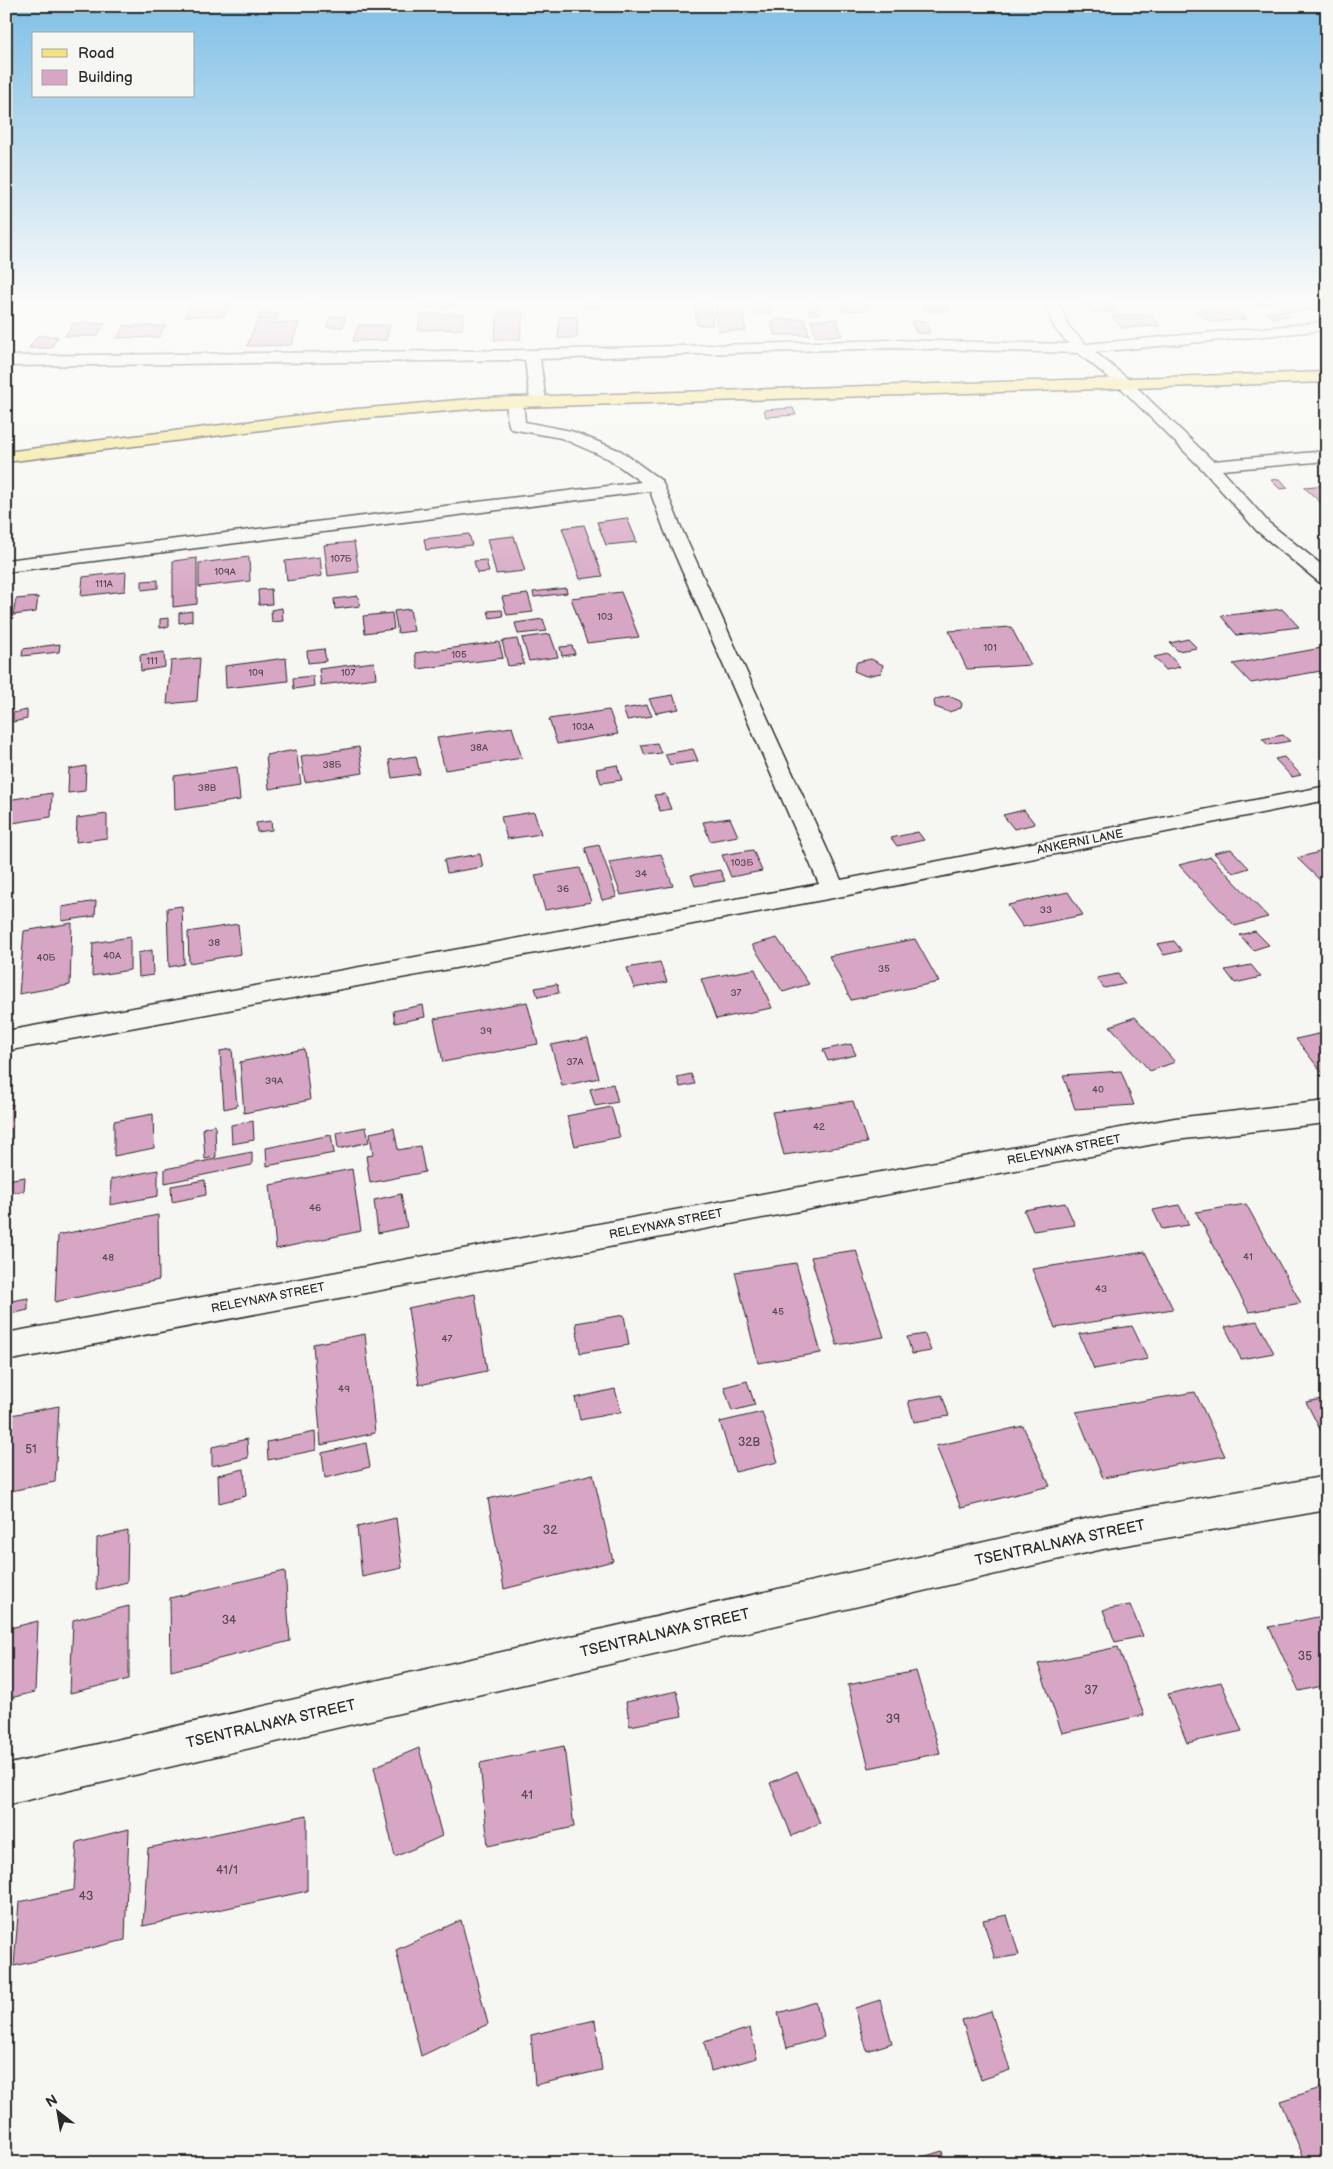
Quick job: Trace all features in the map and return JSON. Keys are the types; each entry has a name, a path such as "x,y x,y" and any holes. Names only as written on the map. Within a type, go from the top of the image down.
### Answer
{"main road":[{"path":"6,457 334,416 418,408 562,400"}],"street":[{"path":"1141,400 1208,466 1263,526 1327,579"},
{"path":"514,402 517,426 565,434 614,455 656,485 674,532 833,890"},
{"path":"1208,466 1327,456"},
{"path":"6,566 656,485"},
{"name":"ANKERNI LANE","path":"6,1041 833,890 1327,793"},
{"name":"RELEYNAYA STREET","path":"6,1347 1175,1130 1327,1112"},
{"name":"TSENTRALNAYA STREET","path":"6,1786 1103,1532 1327,1493"}],"building":[{"path":"793,408 796,415 766,417 764,410"},
{"path":"1280,479 1288,488 1280,489 1271,480"},
{"path":"1327,485 1327,506 1324,506 1304,487"},
{"path":"627,518 637,542 606,545 597,522"},
{"path":"584,525 603,576 580,579 562,528"},
{"path":"469,534 472,545 426,550 424,539"},
{"path":"514,536 525,571 496,574 487,539"},
{"path":"354,542 359,572 328,576 324,545"},
{"path":"249,557 250,581 199,587 199,563"},
{"path":"320,557 322,576 287,581 285,561"},
{"path":"197,558 197,604 173,607 173,561"},
{"path":"486,560 489,572 477,573 474,561"},
{"path":"126,572 125,591 81,596 83,577"},
{"path":"158,580 158,588 142,590 142,581"},
{"path":"566,588 567,593 534,597 533,592"},
{"path":"271,589 272,604 259,605 258,590"},
{"path":"621,592 639,637 587,643 571,598"},
{"path":"528,594 533,612 507,615 502,597"},
{"path":"358,596 360,606 335,609 334,599"},
{"path":"38,597 36,612 13,615 16,599"},
{"path":"282,608 283,621 272,622 271,610"},
{"path":"410,609 414,631 398,633 394,611"},
{"path":"1282,609 1299,627 1237,635 1221,616"},
{"path":"502,610 503,616 490,618 488,611"},
{"path":"192,611 192,621 179,623 179,613"},
{"path":"392,613 394,629 365,633 363,616"},
{"path":"169,618 169,627 160,628 160,619"},
{"path":"543,619 547,631 518,634 515,623"},
{"path":"1011,627 1031,665 967,669 949,631"},
{"path":"550,634 558,657 529,661 522,638"},
{"path":"517,639 524,664 508,666 502,641"},
{"path":"1188,639 1197,648 1178,651 1170,643"},
{"path":"499,642 503,658 418,669 415,653"},
{"path":"60,644 59,652 22,656 23,649"},
{"path":"572,646 575,654 562,656 560,647"},
{"path":"1327,647 1327,670 1251,683 1233,664"},
{"path":"324,649 326,661 308,663 307,651"},
{"path":"164,652 165,667 141,671 140,655"},
{"path":"1168,654 1180,667 1166,670 1154,657"},
{"path":"200,658 197,701 167,704 171,661"},
{"path":"286,658 288,681 226,688 225,666"},
{"path":"871,659 883,665 881,673 866,676 854,671 857,662"},
{"path":"374,662 376,678 321,685 319,669"},
{"path":"313,676 314,686 294,689 293,678"},
{"path":"673,695 679,709 656,713 649,699"},
{"path":"949,696 960,701 962,704 961,708 949,712 935,707 934,701 936,699"},
{"path":"647,705 652,716 627,720 623,709"},
{"path":"27,710 27,719 13,722 13,713"},
{"path":"609,710 618,734 557,744 549,719"},
{"path":"512,727 522,758 445,770 437,738"},
{"path":"1283,735 1290,741 1268,745 1262,739"},
{"path":"657,743 661,753 645,755 641,745"},
{"path":"359,747 363,773 305,782 301,756"},
{"path":"693,749 698,761 670,765 665,754"},
{"path":"296,750 301,784 269,789 266,755"},
{"path":"416,756 420,774 392,778 389,760"},
{"path":"1284,757 1301,775 1292,777 1275,759"},
{"path":"617,765 622,780 601,783 596,769"},
{"path":"86,766 85,791 68,793 69,769"},
{"path":"237,767 240,800 175,810 174,776"},
{"path":"52,793 51,817 6,824 7,800"},
{"path":"665,794 671,809 660,811 654,795"},
{"path":"1024,810 1035,824 1014,829 1003,815"},
{"path":"534,812 541,834 507,839 501,817"},
{"path":"107,814 107,838 76,842 77,818"},
{"path":"730,818 738,836 710,841 703,822"},
{"path":"271,821 272,830 257,832 256,823"},
{"path":"918,832 924,840 897,846 891,838"},
{"path":"599,845 617,897 602,900 585,848"},
{"path":"1231,849 1249,868 1233,873 1214,853"},
{"path":"753,850 762,871 731,877 722,855"},
{"path":"1327,850 1327,887 1297,858"},
{"path":"480,854 483,867 447,873 444,860"},
{"path":"661,854 673,886 621,895 609,862"},
{"path":"1211,857 1268,917 1235,926 1179,865"},
{"path":"580,868 591,902 545,910 535,875"},
{"path":"720,870 725,881 695,886 691,875"},
{"path":"1068,892 1083,915 1023,927 1008,905"},
{"path":"96,901 95,916 62,921 62,907"},
{"path":"182,906 184,964 169,967 167,908"},
{"path":"72,923 70,985 19,994 24,931"},
{"path":"238,924 241,954 189,963 188,932"},
{"path":"1255,931 1269,945 1253,950 1240,935"},
{"path":"130,937 130,970 92,976 93,943"},
{"path":"777,938 809,984 783,992 752,945"},
{"path":"915,939 939,982 851,1000 829,956"},
{"path":"1174,941 1182,951 1164,955 1157,944"},
{"path":"152,950 153,975 139,977 138,953"},
{"path":"660,962 667,982 634,988 627,968"},
{"path":"1251,965 1261,977 1235,983 1225,970"},
{"path":"755,969 772,1008 716,1019 701,979"},
{"path":"1118,974 1125,984 1104,988 1097,978"},
{"path":"557,984 559,993 538,997 535,988"},
{"path":"527,1002 538,1044 443,1062 434,1019"},
{"path":"423,1005 425,1017 395,1023 393,1011"},
{"path":"1135,1017 1175,1062 1150,1071 1110,1026"},
{"path":"1327,1032 1327,1079 1296,1039"},
{"path":"588,1038 599,1078 562,1086 551,1045"},
{"path":"851,1044 856,1055 828,1061 823,1050"},
{"path":"232,1049 237,1106 224,1109 220,1051"},
{"path":"304,1049 310,1100 244,1113 240,1062"},
{"path":"1121,1071 1134,1105 1075,1109 1063,1075"},
{"path":"691,1074 695,1084 680,1087 677,1077"},
{"path":"613,1084 618,1102 595,1106 590,1089"},
{"path":"853,1101 867,1143 784,1155 772,1112"},
{"path":"13,1104 10,1145 6,1145 6,1105"},
{"path":"611,1107 620,1137 575,1146 567,1116"},
{"path":"153,1114 154,1148 114,1156 114,1121"},
{"path":"253,1121 254,1140 232,1144 231,1125"},
{"path":"215,1125 216,1157 205,1159 203,1128"},
{"path":"366,1127 369,1142 338,1149 336,1133"},
{"path":"394,1128 398,1150 420,1146 425,1172 370,1183 366,1156 373,1155 370,1133"},
{"path":"331,1135 334,1153 267,1166 266,1148"},
{"path":"252,1152 252,1165 165,1183 165,1169"},
{"path":"352,1169 361,1231 276,1249 270,1185"},
{"path":"158,1170 158,1196 110,1205 111,1179"},
{"path":"25,1177 24,1191 6,1194 6,1180"},
{"path":"205,1180 206,1195 172,1202 171,1186"},
{"path":"401,1194 407,1227 378,1233 374,1200"},
{"path":"1065,1203 1075,1225 1033,1231 1024,1210"},
{"path":"1246,1204 1301,1303 1249,1312 1196,1212"},
{"path":"1179,1205 1189,1225 1162,1229 1153,1210"},
{"path":"158,1215 159,1280 55,1302 58,1235"},
{"path":"856,1250 884,1337 837,1345 811,1257"},
{"path":"1145,1252 1173,1309 1055,1328 1032,1269"},
{"path":"796,1263 821,1353 758,1363 735,1272"},
{"path":"475,1294 487,1371 419,1385 408,1308"},
{"path":"28,1298 28,1310 6,1315 6,1302"},
{"path":"624,1315 629,1345 580,1353 576,1323"},
{"path":"1257,1321 1274,1353 1241,1359 1225,1327"},
{"path":"1132,1326 1148,1359 1094,1369 1079,1334"},
{"path":"365,1334 375,1433 321,1445 313,1344"},
{"path":"925,1334 931,1351 912,1354 907,1337"},
{"path":"747,1381 755,1405 732,1411 724,1387"},
{"path":"615,1389 621,1412 580,1420 575,1398"},
{"path":"1195,1392 1225,1456 1103,1478 1076,1412"},
{"path":"942,1395 949,1416 914,1422 908,1401"},
{"path":"1327,1398 1327,1434 1323,1435 1306,1402"},
{"path":"59,1406 55,1482 6,1492 6,1416"},
{"path":"762,1412 778,1462 735,1472 720,1422"},
{"path":"1023,1426 1050,1486 961,1508 936,1446"},
{"path":"315,1432 316,1450 268,1460 267,1442"},
{"path":"247,1439 248,1458 212,1466 212,1447"},
{"path":"366,1443 370,1467 325,1478 322,1453"},
{"path":"244,1469 246,1496 219,1503 218,1475"},
{"path":"593,1474 613,1561 504,1589 488,1499"},
{"path":"396,1518 402,1568 362,1577 357,1527"},
{"path":"128,1531 127,1582 96,1590 97,1538"},
{"path":"285,1571 290,1641 171,1671 170,1598"},
{"path":"1130,1605 1143,1636 1115,1642 1103,1610"},
{"path":"129,1606 129,1679 70,1693 73,1620"},
{"path":"1327,1615 1327,1685 1299,1691 1269,1627"},
{"path":"38,1621 35,1692 6,1699 6,1629"},
{"path":"1118,1647 1144,1715 1062,1733 1038,1664"},
{"path":"916,1671 940,1753 869,1768 848,1685"},
{"path":"1221,1682 1242,1731 1187,1743 1168,1694"},
{"path":"677,1691 682,1716 630,1726 626,1702"},
{"path":"564,1746 574,1827 488,1846 480,1763"},
{"path":"419,1748 442,1836 395,1857 374,1767"},
{"path":"797,1771 820,1823 792,1836 770,1783"},
{"path":"307,1815 307,1891 143,1926 148,1848"},
{"path":"129,1829 125,1940 14,1966 19,1902 74,1890 77,1842"},
{"path":"1007,1915 1019,1955 995,1959 983,1920"},
{"path":"461,1920 488,2024 421,2056 396,1950"},
{"path":"880,2000 892,2043 867,2051 855,2008"},
{"path":"816,2002 824,2037 787,2048 778,2013"},
{"path":"991,2011 1010,2070 981,2080 962,2020"},
{"path":"595,2020 602,2070 535,2085 531,2035"},
{"path":"750,2028 757,2058 711,2071 704,2042"},
{"path":"1327,2086 1327,2163 1306,2163 1280,2101"},
{"path":"942,2151 945,2163 904,2163"},
{"path":"1148,2155 1151,2163 1123,2163"}]}
